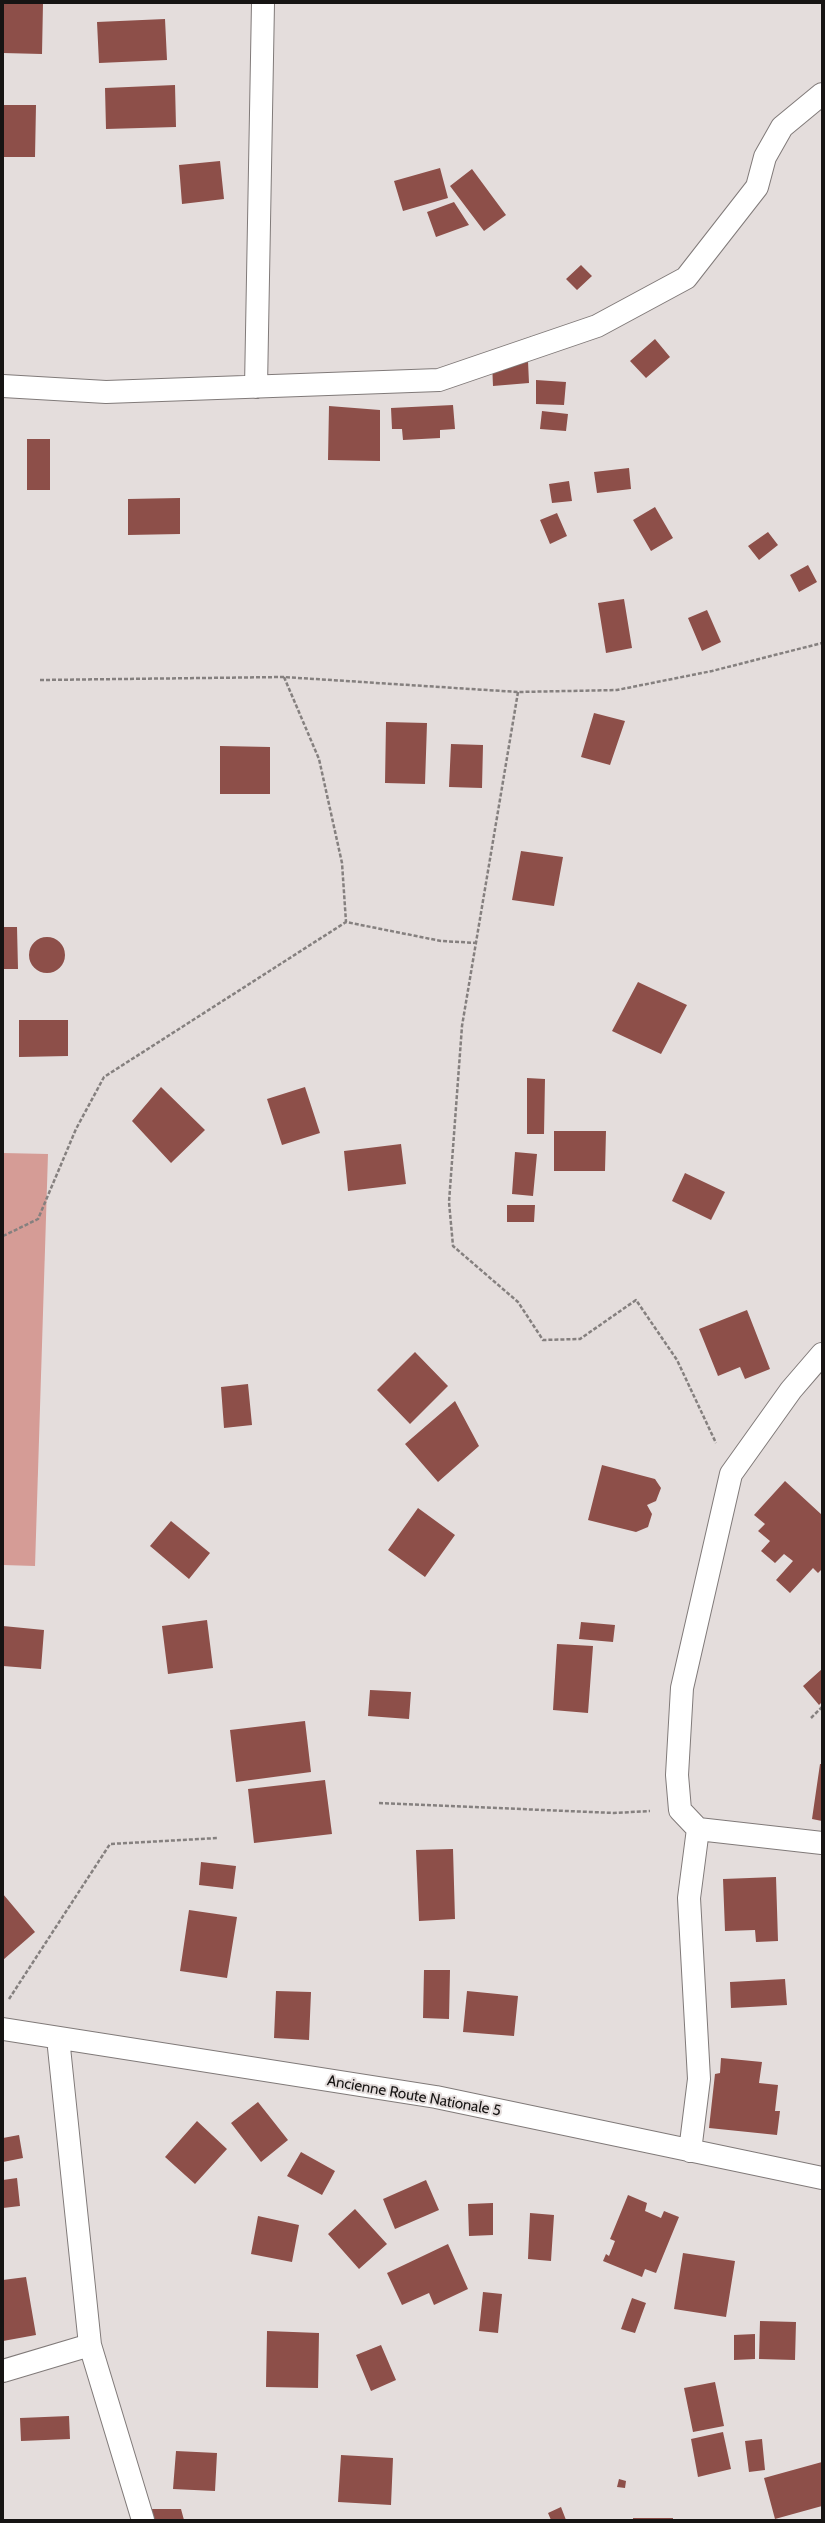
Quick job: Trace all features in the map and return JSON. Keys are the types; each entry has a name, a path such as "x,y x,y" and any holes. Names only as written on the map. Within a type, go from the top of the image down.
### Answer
{"street":[{"path":"256,387 263,3"},
{"path":"3,386 106,392 439,380 597,326 686,278 757,187 765,157 782,127 822,94"},
{"path":"822,1354 791,1390 731,1474 682,1688 677,1775 680,1810 698,1829 822,1844"},
{"path":"690,2151 699,2079 690,1898 698,1829"},
{"name":"Ancienne Route Nationale 5","path":"3,2029 436,2097 822,2178"},
{"path":"58,2038 90,2345 143,2520"},
{"path":"3,2371 90,2345"}],"path":[{"path":"40,680 284,677 518,692 617,690 712,671 822,643"},
{"path":"284,677 319,759 342,863 346,922"},
{"path":"518,692 477,944 462,1026 449,1202 453,1246 518,1302 543,1340 580,1339 636,1300 676,1360 731,1474"},
{"path":"3,1236 38,1219 76,1129 104,1077 346,922 441,941 477,944"},
{"path":"810,1718 822,1707"},
{"path":"379,1803 614,1813 680,1810"},
{"path":"7,2001 110,1844 218,1838"}],"shaded area":[{"path":"3,1153 48,1154 35,1566 3,1565"}],"building":[{"path":"3,3 43,3 42,54 3,53"},
{"path":"165,19 167,60 99,63 97,22"},
{"path":"175,85 176,127 106,129 105,88"},
{"path":"3,105 36,105 35,157 3,157"},
{"path":"220,161 224,199 182,204 179,165"},
{"path":"440,168 448,198 403,211 394,181"},
{"path":"472,169 506,215 484,231 450,186"},
{"path":"454,202 469,225 436,237 427,212"},
{"path":"581,265 592,276 577,290 566,279"},
{"path":"655,339 670,357 646,378 630,361"},
{"path":"528,361 529,383 493,386 492,363"},
{"path":"536,380 566,382 564,405 536,404"},
{"path":"453,405 455,429 440,430 440,438 403,440 402,429 392,429 391,408"},
{"path":"329,406 380,410 380,461 328,460"},
{"path":"542,411 568,414 566,431 540,429"},
{"path":"27,439 50,439 50,490 27,490"},
{"path":"629,468 631,489 597,493 594,472"},
{"path":"569,481 572,501 552,503 549,484"},
{"path":"180,498 180,534 128,535 128,499"},
{"path":"655,507 673,538 651,551 633,520"},
{"path":"557,513 567,536 550,544 540,520"},
{"path":"768,532 778,545 759,560 748,546"},
{"path":"808,565 817,582 799,592 790,575"},
{"path":"624,599 632,648 606,653 598,603"},
{"path":"707,610 721,642 702,651 688,618"},
{"path":"594,713 625,721 610,765 581,757"},
{"path":"386,722 427,723 425,784 385,783"},
{"path":"451,744 483,745 482,788 449,787"},
{"path":"220,746 270,747 270,794 220,794"},
{"path":"521,851 563,857 554,906 512,900"},
{"path":"3,927 17,927 18,969 3,969"},
{"path":"51,937 60,942 64,948 64,962 60,968 51,973 43,973 34,968 30,962 29,951 34,942 40,938"},
{"path":"638,982 687,1005 661,1054 612,1031"},
{"path":"19,1020 68,1020 68,1056 19,1057"},
{"path":"527,1078 545,1079 544,1134 527,1134"},
{"path":"161,1087 205,1130 171,1163 132,1121"},
{"path":"305,1087 320,1133 282,1145 267,1099"},
{"path":"554,1131 606,1131 605,1171 554,1171"},
{"path":"401,1144 406,1184 348,1191 344,1151"},
{"path":"515,1152 537,1154 533,1196 512,1194"},
{"path":"685,1173 725,1192 711,1220 672,1201"},
{"path":"507,1205 535,1205 534,1222 507,1222"},
{"path":"747,1310 770,1369 745,1379 740,1367 718,1376 699,1329"},
{"path":"415,1352 448,1386 410,1424 377,1390"},
{"path":"248,1384 252,1425 224,1428 221,1387"},
{"path":"455,1401 479,1446 438,1482 405,1444"},
{"path":"602,1465 655,1479 661,1488 656,1501 647,1505 652,1514 648,1527 636,1532 588,1520"},
{"path":"785,1481 822,1515 822,1569 818,1573 813,1568 790,1593 776,1580 793,1561 784,1554 775,1563 761,1551 770,1541 758,1531 765,1524 754,1515"},
{"path":"418,1508 455,1535 425,1577 388,1550"},
{"path":"171,1521 210,1553 189,1579 150,1546"},
{"path":"207,1620 213,1668 168,1674 162,1626"},
{"path":"581,1622 615,1625 613,1642 579,1639"},
{"path":"3,1626 44,1630 41,1669 3,1666"},
{"path":"557,1644 593,1646 588,1713 553,1710"},
{"path":"822,1669 822,1702 819,1705 803,1686"},
{"path":"370,1690 411,1692 409,1719 368,1716"},
{"path":"305,1721 311,1772 236,1782 230,1730"},
{"path":"820,1764 822,1764 822,1821 812,1819"},
{"path":"325,1780 332,1834 254,1843 248,1789"},
{"path":"453,1849 455,1919 419,1921 416,1850"},
{"path":"201,1862 236,1866 233,1889 199,1885"},
{"path":"776,1877 778,1941 756,1942 755,1930 725,1931 723,1879"},
{"path":"3,1894 35,1932 3,1960"},
{"path":"189,1910 237,1917 227,1978 180,1971"},
{"path":"424,1970 450,1970 449,2019 423,2018"},
{"path":"785,1979 787,2005 731,2008 730,1982"},
{"path":"276,1991 311,1992 309,2040 274,2038"},
{"path":"467,1991 518,1996 514,2036 463,2032"},
{"path":"721,2058 762,2062 759,2083 778,2085 775,2111 780,2111 777,2135 709,2128 715,2074 720,2073"},
{"path":"258,2102 288,2140 261,2162 231,2123"},
{"path":"197,2121 227,2149 195,2184 165,2157"},
{"path":"19,2135 23,2158 3,2162 3,2138"},
{"path":"301,2152 335,2171 322,2195 287,2176"},
{"path":"17,2178 20,2206 3,2208 3,2180"},
{"path":"426,2180 439,2210 395,2229 383,2199"},
{"path":"628,2195 647,2203 645,2211 661,2218 664,2211 679,2217 656,2273 645,2269 642,2277 603,2261 606,2254 609,2256 615,2241 610,2239"},
{"path":"493,2203 493,2235 469,2236 468,2204"},
{"path":"355,2209 387,2244 359,2269 328,2234"},
{"path":"530,2213 554,2215 551,2261 528,2259"},
{"path":"258,2216 299,2225 292,2262 251,2254"},
{"path":"448,2244 468,2289 434,2305 429,2293 402,2305 387,2273"},
{"path":"683,2253 735,2261 726,2317 674,2309"},
{"path":"26,2277 36,2335 3,2341 3,2280"},
{"path":"483,2292 502,2294 498,2333 479,2331"},
{"path":"632,2298 646,2303 635,2333 621,2329"},
{"path":"760,2321 796,2322 795,2360 759,2359"},
{"path":"267,2331 319,2333 318,2388 266,2387"},
{"path":"755,2334 755,2359 734,2360 734,2335"},
{"path":"381,2345 396,2380 371,2391 356,2355"},
{"path":"715,2382 724,2426 693,2432 684,2388"},
{"path":"69,2416 70,2439 21,2441 20,2418"},
{"path":"723,2432 731,2469 698,2477 691,2439"},
{"path":"762,2439 765,2470 749,2472 745,2441"},
{"path":"176,2451 217,2453 215,2491 173,2489"},
{"path":"341,2455 393,2458 391,2505 338,2502"},
{"path":"822,2462 822,2506 775,2519 764,2478"},
{"path":"619,2479 626,2481 625,2488 617,2487"},
{"path":"561,2507 566,2520 551,2520 548,2513"},
{"path":"148,2509 181,2509 184,2520 151,2520"},
{"path":"633,2518 673,2518 673,2520 633,2520"}]}
